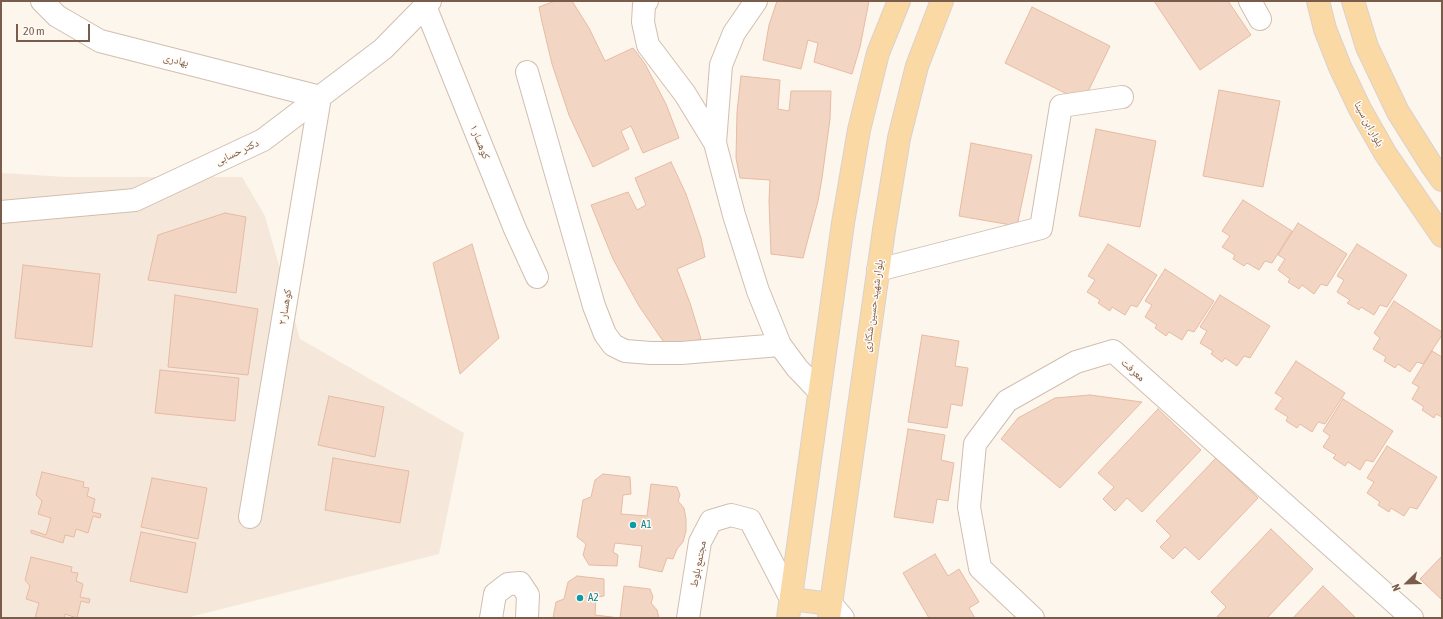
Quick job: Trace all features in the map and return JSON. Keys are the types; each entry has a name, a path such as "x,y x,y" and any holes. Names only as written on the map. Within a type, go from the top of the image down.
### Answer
{"main road":[{"path":"834,613 789,608 819,391 859,130 878,53 899,1"},
{"name":"بلوار شهید حسین شکاری","path":"834,613 878,270 899,138 917,66 942,1"},
{"name":"بلوار ابن سینا","path":"1318,1 1325,29 1340,67 1360,109 1385,153 1442,236"},
{"path":"1353,1 1367,47 1398,112 1442,180"}],"street":[{"name":"بهادری","path":"42,1 57,16 100,41 320,97"},
{"path":"647,1 644,5 643,22 648,45 685,94 715,143 734,215 758,291 780,345 797,368 819,391"},
{"path":"715,143 721,65 734,32 756,1"},
{"name":"دکتر حسابی","path":"1,212 135,200 263,140 383,48 428,4"},
{"name":"کوهسار ۱","path":"428,4 515,229 537,277"},
{"path":"527,72 594,306 605,334 613,345 625,351 681,353 780,345"},
{"name":"کوهسار ۲","path":"250,517 320,97"},
{"path":"878,270 1041,228 1061,106 1122,97"},
{"name":"معرفت","path":"1033,618 980,568 969,507 975,444 1007,401 1076,362 1113,351 1412,618"},
{"name":"مجتمع بلوط","path":"688,618 700,542 711,521 731,515 750,520 789,608"},
{"path":"491,618 495,594 508,584 520,583 528,595 527,618"}],"shaded area":[{"path":"1,173 67,177 242,177 265,216 300,339 464,433 439,554 186,618 1,618"}],"building":[{"path":"555,1 572,1 589,28 605,61 633,48 645,64 666,104 679,138 643,153 631,126 621,131 629,149 593,167 569,115 552,64 542,22 539,7"},
{"path":"777,1 869,1 860,47 852,74 814,62 818,43 808,40 801,69 763,60 769,25"},
{"path":"1154,1 1228,1 1251,35 1200,70"},
{"path":"1032,7 1110,46 1083,102 1005,63"},
{"path":"741,76 780,80 778,109 789,111 791,91 831,91 830,119 822,178 818,201 803,258 771,254 769,201 770,180 740,178 736,158 737,112"},
{"path":"1219,90 1280,101 1263,187 1203,176"},
{"path":"1096,129 1156,141 1140,227 1079,216"},
{"path":"971,143 1032,155 1017,226 959,216"},
{"path":"671,162 686,194 701,238 705,257 677,269 690,303 701,339 672,348 663,341 639,306 613,259 591,205 628,192 637,210 646,205 635,178"},
{"path":"1243,200 1292,231 1272,263 1265,261 1259,270 1247,263 1244,266 1233,259 1235,255 1222,247 1230,236 1222,231"},
{"path":"225,213 246,217 236,293 148,280 158,235"},
{"path":"1298,223 1347,254 1327,286 1321,284 1314,294 1302,285 1299,289 1288,282 1290,279 1278,270 1285,259 1278,255"},
{"path":"472,244 499,338 460,374 433,263"},
{"path":"1108,244 1157,275 1137,307 1131,305 1125,315 1112,307 1110,311 1098,303 1100,300 1087,292 1095,280 1088,276"},
{"path":"1357,244 1407,275 1387,307 1380,305 1374,315 1361,307 1359,310 1347,303 1350,300 1337,292 1344,280 1337,276"},
{"path":"23,265 100,274 92,347 15,338"},
{"path":"1165,269 1214,301 1194,332 1188,330 1182,340 1169,332 1166,336 1155,328 1157,325 1145,317 1152,305 1145,301"},
{"path":"175,295 258,309 248,375 168,367"},
{"path":"1220,295 1270,326 1250,358 1244,356 1237,366 1225,358 1222,362 1211,354 1213,351 1200,343 1207,331 1200,327"},
{"path":"1394,301 1442,332 1442,335 1423,364 1417,362 1410,372 1398,364 1395,368 1384,361 1386,357 1373,349 1380,338 1374,333"},
{"path":"922,335 959,341 955,366 968,368 962,406 951,404 947,428 908,422"},
{"path":"1432,351 1442,357 1442,417 1436,414 1434,418 1422,410 1424,407 1412,399 1419,387 1412,383"},
{"path":"1296,361 1345,393 1325,424 1318,422 1312,432 1300,424 1297,428 1286,421 1288,417 1275,409 1283,398 1275,393"},
{"path":"160,370 239,378 235,421 155,413"},
{"path":"1090,395 1142,402 1060,488 1001,439 1018,418 1055,398"},
{"path":"329,396 384,407 375,457 318,445"},
{"path":"1343,399 1393,431 1373,462 1366,460 1360,470 1348,462 1345,466 1333,458 1336,455 1323,447 1330,436 1323,431"},
{"path":"1158,409 1201,450 1142,512 1127,498 1115,511 1103,499 1114,487 1098,473"},
{"path":"908,429 945,435 941,460 954,463 948,501 937,499 933,523 894,517"},
{"path":"1387,446 1437,477 1417,509 1410,507 1404,516 1391,508 1389,512 1378,505 1380,502 1367,493 1374,482 1367,478"},
{"path":"333,458 409,471 400,523 325,510"},
{"path":"1216,458 1258,498 1199,560 1185,547 1173,559 1160,547 1171,536 1156,521"},
{"path":"42,472 84,482 83,487 89,488 87,496 95,499 92,512 101,514 100,518 93,516 88,533 76,529 74,537 65,535 63,543 31,533 31,530 46,535 51,518 38,514 42,501 36,495"},
{"name":"A1","path":"603,474 630,477 631,494 623,495 621,514 647,516 651,484 677,487 680,495 678,501 684,508 686,531 683,542 677,549 673,559 667,558 662,572 639,567 642,546 615,543 613,552 618,555 617,566 589,565 583,555 586,544 577,537 583,500 591,497 595,480"},
{"path":"152,478 207,488 198,539 141,527"},
{"path":"1271,529 1313,569 1267,618 1216,618 1226,607 1211,592"},
{"path":"141,532 196,543 187,593 130,581"},
{"path":"935,554 948,576 959,569 979,602 969,608 975,618 929,618 903,573"},
{"path":"1442,556 1442,600 1420,579"},
{"path":"31,557 72,567 71,572 78,573 76,581 83,584 80,597 90,599 89,603 81,601 77,618 65,614 64,618 35,618 39,603 26,599 30,586 25,580"},
{"name":"A2","path":"577,576 604,579 604,596 596,597 595,615 620,618 553,618 556,602 564,599 568,582"},
{"path":"624,586 650,589 653,597 651,603 657,610 659,618 620,618"},
{"path":"1323,586 1356,618 1293,618"}],"place":[{"name":"A1","path":"633,525"},
{"name":"A2","path":"580,598"}]}
